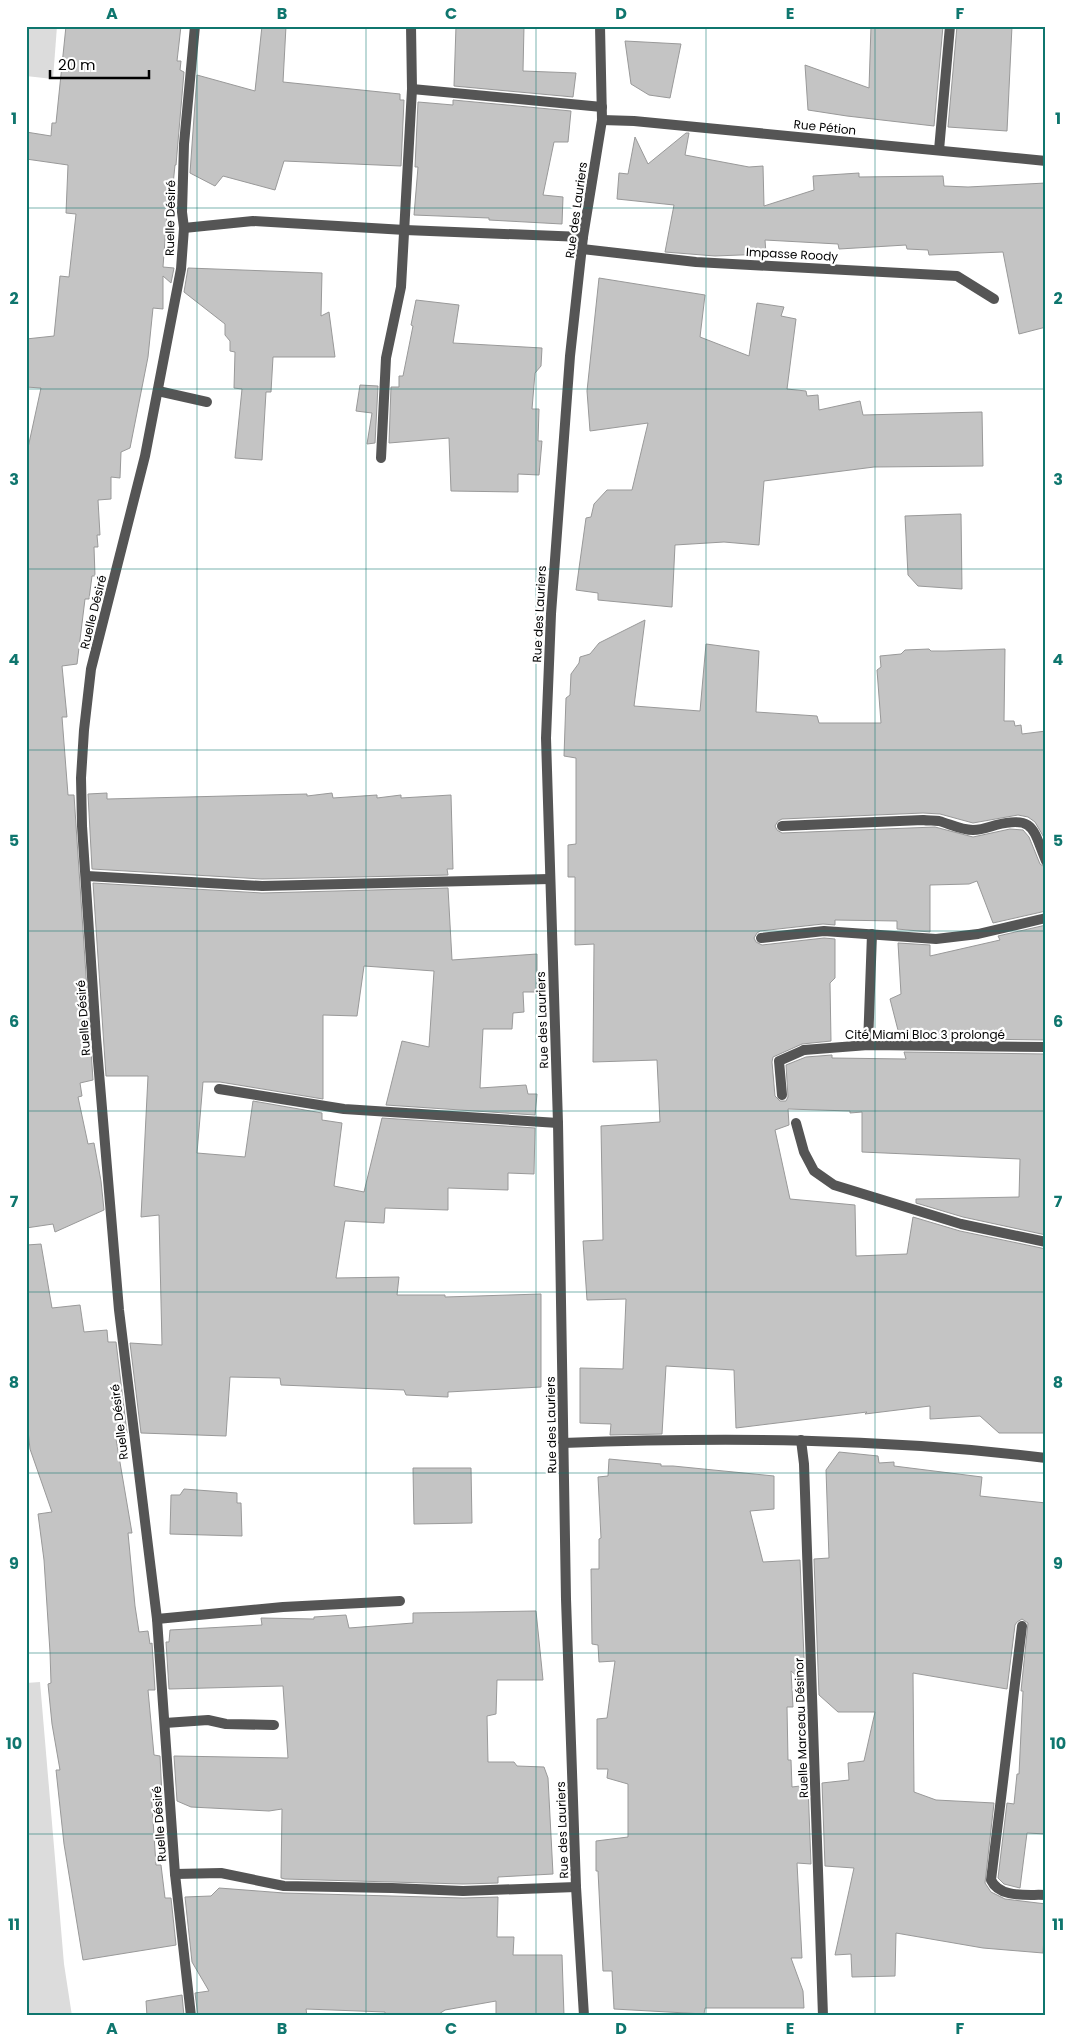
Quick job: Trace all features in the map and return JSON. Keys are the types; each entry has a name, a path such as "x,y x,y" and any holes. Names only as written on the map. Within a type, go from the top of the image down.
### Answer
{"street":[{"name":"Ruelle Désiré","path":"191,2016 175,1874 156,1620 118,1301 96,1036 87,876 82,826 81,778 91,668 145,456 181,269 184,228 182,212 184,144 195,26"},
{"path":"381,458 386,358 401,287 405,230 412,89 411,26"},
{"name":"Rue des Lauriers","path":"584,2016 576,1887 566,1599 558,1123 546,738 551,614 569,366 583,237 602,120 600,26"},
{"path":"940,150 950,26"},
{"path":"412,89 602,107"},
{"name":"Rue Pétion","path":"602,120 644,122 1046,161"},
{"path":"184,228 253,221 405,230 583,237"},
{"name":"Impasse Roody","path":"582,249 696,262 957,276 994,299"},
{"path":"158,391 206,402"},
{"path":"782,826 923,820 938,821 967,830 976,830 1013,821 1022,821 1029,824 1046,861"},
{"path":"87,876 262,886 550,879"},
{"path":"761,938 824,931 936,939 978,934 1046,918"},
{"path":"868,1045 872,934"},
{"name":"Cité Miami Bloc 3 prolongé","path":"782,1095 779,1061 804,1050 868,1045 1046,1047"},
{"path":"219,1089 344,1109 558,1123"},
{"path":"796,1123 804,1152 814,1171 834,1185 961,1224 1046,1242"},
{"path":"563,1443 763,1439 835,1440 973,1449 1046,1458"},
{"name":"Ruelle Marceau Désinor","path":"801,1440 804,1464 815,1741 823,2016"},
{"path":"156,1620 283,1607 400,1601"},
{"path":"1022,1626 991,1880 994,1887 1004,1893 1046,1895"},
{"path":"165,1723 208,1720 226,1724 274,1725"},
{"path":"175,1874 221,1873 284,1886 464,1891 576,1887"}],"shaded area":[{"path":"26,26 57,26 53,79 26,76"},
{"path":"40,1682 64,1964 72,2016 26,2016 26,1683"}],"building":[{"path":"66,26 181,26 177,61 181,61 180,70 184,72 176,165 170,215 167,214 163,267 174,268 171,283 163,276 163,309 153,308 148,357 130,448 121,452 120,478 111,477 111,499 98,500 100,535 97,535 98,547 94,547 95,576 92,576 89,599 85,599 77,664 62,666 67,717 62,717 68,795 74,795 93,1080 80,1083 82,1096 78,1097 88,1144 94,1143 104,1210 55,1232 53,1224 26,1228 26,457 41,388 26,387 26,339 54,336 60,276 69,277 76,214 66,213 68,165 26,159 26,132 51,136 52,123 56,123"},
{"path":"262,26 286,26 283,82 400,94 400,100 404,100 401,166 284,161 275,190 223,176 215,186 190,173 197,75 255,91"},
{"path":"456,26 524,26 523,71 576,73 573,97 454,86"},
{"path":"871,26 943,26 934,126 808,110 805,65 869,88"},
{"path":"957,26 1012,26 1007,131 948,127"},
{"path":"625,41 681,44 670,98 649,95 631,84"},
{"path":"453,100 571,111 568,142 554,142 543,195 563,197 562,224 489,220 489,218 414,215 418,167 415,167 418,102 453,105"},
{"path":"686,133 689,133 685,155 749,167 763,166 764,206 814,190 813,176 859,173 859,177 943,176 944,186 968,187 1046,183 1046,327 1019,334 1003,252 929,255 928,250 907,249 906,245 839,249 838,244 765,240 766,254 715,256 665,252 674,205 617,199 619,173 628,174 635,137 648,164"},
{"path":"188,268 322,273 321,316 329,312 335,357 273,357 271,392 266,392 262,460 235,458 242,389 234,388 235,352 230,351 230,341 225,335 225,324 184,292"},
{"path":"599,278 705,295 700,337 749,356 757,303 784,307 781,316 796,319 787,389 806,391 807,396 818,395 819,410 860,401 863,415 982,412 983,466 874,467 764,481 759,545 724,542 675,545 672,607 598,600 598,593 576,590 586,518 591,517 594,504 607,490 632,490 648,423 590,431 587,391"},
{"path":"416,300 459,305 453,343 542,348 541,366 535,373 532,409 539,409 538,441 542,441 539,475 518,474 518,492 451,491 449,438 389,443 391,387 399,387 399,376 403,376"},
{"path":"360,385 378,386 375,443 367,444 372,413 356,411"},
{"path":"961,514 962,589 918,586 908,575 905,516"},
{"path":"645,620 634,706 700,711 706,644 759,651 756,712 817,716 819,723 881,723 877,670 881,667 880,656 901,654 905,650 1005,649 1004,721 1014,721 1015,726 1021,725 1022,734 1046,731 1046,841 1035,822 1028,817 1018,815 973,823 940,814 923,813 782,819 775,826 782,833 935,827 973,837 1010,829 1023,830 1029,837 1040,864 1046,868 1046,911 993,923 977,881 969,884 930,885 930,932 897,929 897,921 835,920 835,925 823,924 760,931 754,938 756,942 762,945 824,938 835,939 835,978 830,983 831,1041 802,1044 773,1057 775,1096 780,1101 786,1101 788,1097 786,1065 806,1057 832,1055 832,1058 906,1059 904,1052 1046,1054 1046,1235 963,1217 916,1203 916,1199 1019,1197 1020,1159 862,1152 862,1112 788,1109 789,1125 775,1130 790,1199 855,1205 856,1256 907,1254 913,1217 960,1231 1046,1249 1046,1433 999,1433 980,1416 930,1419 930,1406 736,1428 734,1370 666,1366 662,1434 610,1435 611,1424 580,1423 580,1368 623,1369 626,1299 587,1300 583,1241 603,1240 601,1126 660,1122 657,1060 593,1062 594,944 575,945 575,877 568,877 568,845 576,844 576,758 564,756 566,698 570,695 571,674 579,663 580,657 590,654 599,643"},
{"path":"107,793 107,799 307,794 307,796 332,793 333,798 377,795 377,798 401,795 401,798 451,795 453,869 447,869 448,875 262,879 92,869 88,794"},
{"path":"93,883 262,893 448,888 452,960 537,954 537,992 523,992 524,1012 513,1013 512,1029 483,1029 480,1088 526,1085 528,1094 537,1094 535,1115 386,1105 402,1041 429,1047 434,971 364,966 357,1016 323,1015 323,1099 220,1082 203,1082 197,1153 245,1157 253,1101 322,1113 322,1120 342,1123 334,1186 364,1192 382,1118 535,1128 534,1174 508,1173 508,1190 448,1188 448,1210 385,1208 384,1223 345,1221 336,1278 399,1277 397,1295 445,1295 445,1297 541,1294 541,1387 448,1392 448,1397 406,1395 404,1390 281,1385 280,1378 230,1377 226,1436 141,1433 130,1343 162,1345 159,1215 141,1217 148,1076 106,1076"},
{"path":"1046,925 1046,1040 900,1038 890,999 901,994 898,943 930,945 930,956 1000,940 998,936"},
{"path":"41,1244 52,1308 80,1305 84,1332 107,1330 108,1342 116,1342 127,1433 115,1433 132,1533 128,1533 135,1606 139,1632 148,1631 150,1644 152,1643 155,1690 148,1690 154,1755 160,1756 162,1795 151,1790 156,1865 161,1865 165,1898 171,1898 176,1945 83,1960 64,1844 56,1770 60,1770 52,1724 48,1684 51,1683 50,1652 44,1560 38,1514 52,1512 30,1449 26,1411 27,1245"},
{"path":"839,1452 878,1456 879,1463 894,1462 894,1466 982,1477 980,1496 1046,1503 1046,1834 1027,1833 1020,1888 1004,1884 998,1878 1007,1803 1014,1804 1017,1774 1019,1774 1023,1691 1021,1691 1028,1623 1022,1619 1015,1625 1007,1689 913,1673 914,1792 936,1800 994,1803 985,1883 991,1892 1005,1899 1046,1904 1043,1953 983,1948 896,1933 895,1976 852,1977 851,1954 835,1955 854,1868 825,1866 822,1783 849,1780 848,1763 864,1761 875,1712 838,1712 819,1695 814,1559 829,1558 826,1470"},
{"path":"609,1459 661,1464 661,1466 774,1476 774,1509 750,1511 763,1562 800,1560 805,1683 791,1671 793,1707 787,1707 788,1760 791,1760 792,1787 808,1785 811,1864 797,1863 802,1958 791,1958 803,1991 804,2008 705,2008 704,2014 614,2009 612,1971 603,1971 598,1871 596,1871 596,1841 628,1837 628,1784 607,1778 608,1769 597,1769 597,1719 607,1718 615,1661 599,1662 598,1645 592,1644 591,1569 599,1569 599,1539 601,1538 598,1477 608,1476"},
{"path":"413,1468 471,1468 472,1523 414,1524"},
{"path":"184,1489 237,1493 237,1503 241,1503 242,1536 170,1534 171,1495 180,1495"},
{"path":"536,1611 543,1680 497,1680 496,1714 487,1716 488,1762 514,1762 517,1766 544,1767 548,1778 553,1874 498,1877 498,1883 463,1884 285,1879 281,1878 282,1809 269,1811 191,1807 177,1801 174,1756 288,1758 283,1686 169,1689 166,1642 169,1642 170,1630 262,1625 261,1618 314,1619 314,1617 346,1615 349,1628 413,1623 413,1613"},
{"path":"219,1888 284,1893 463,1898 498,1897 497,1937 514,1937 513,1955 562,1955 564,2016 496,2016 496,2001 445,2010 436,2016 385,2016 385,2012 306,2009 307,2016 198,2016 195,1993 209,1991 192,1962 185,1897 211,1896"},
{"path":"182,1995 184,2016 147,2016 146,2001"}]}
